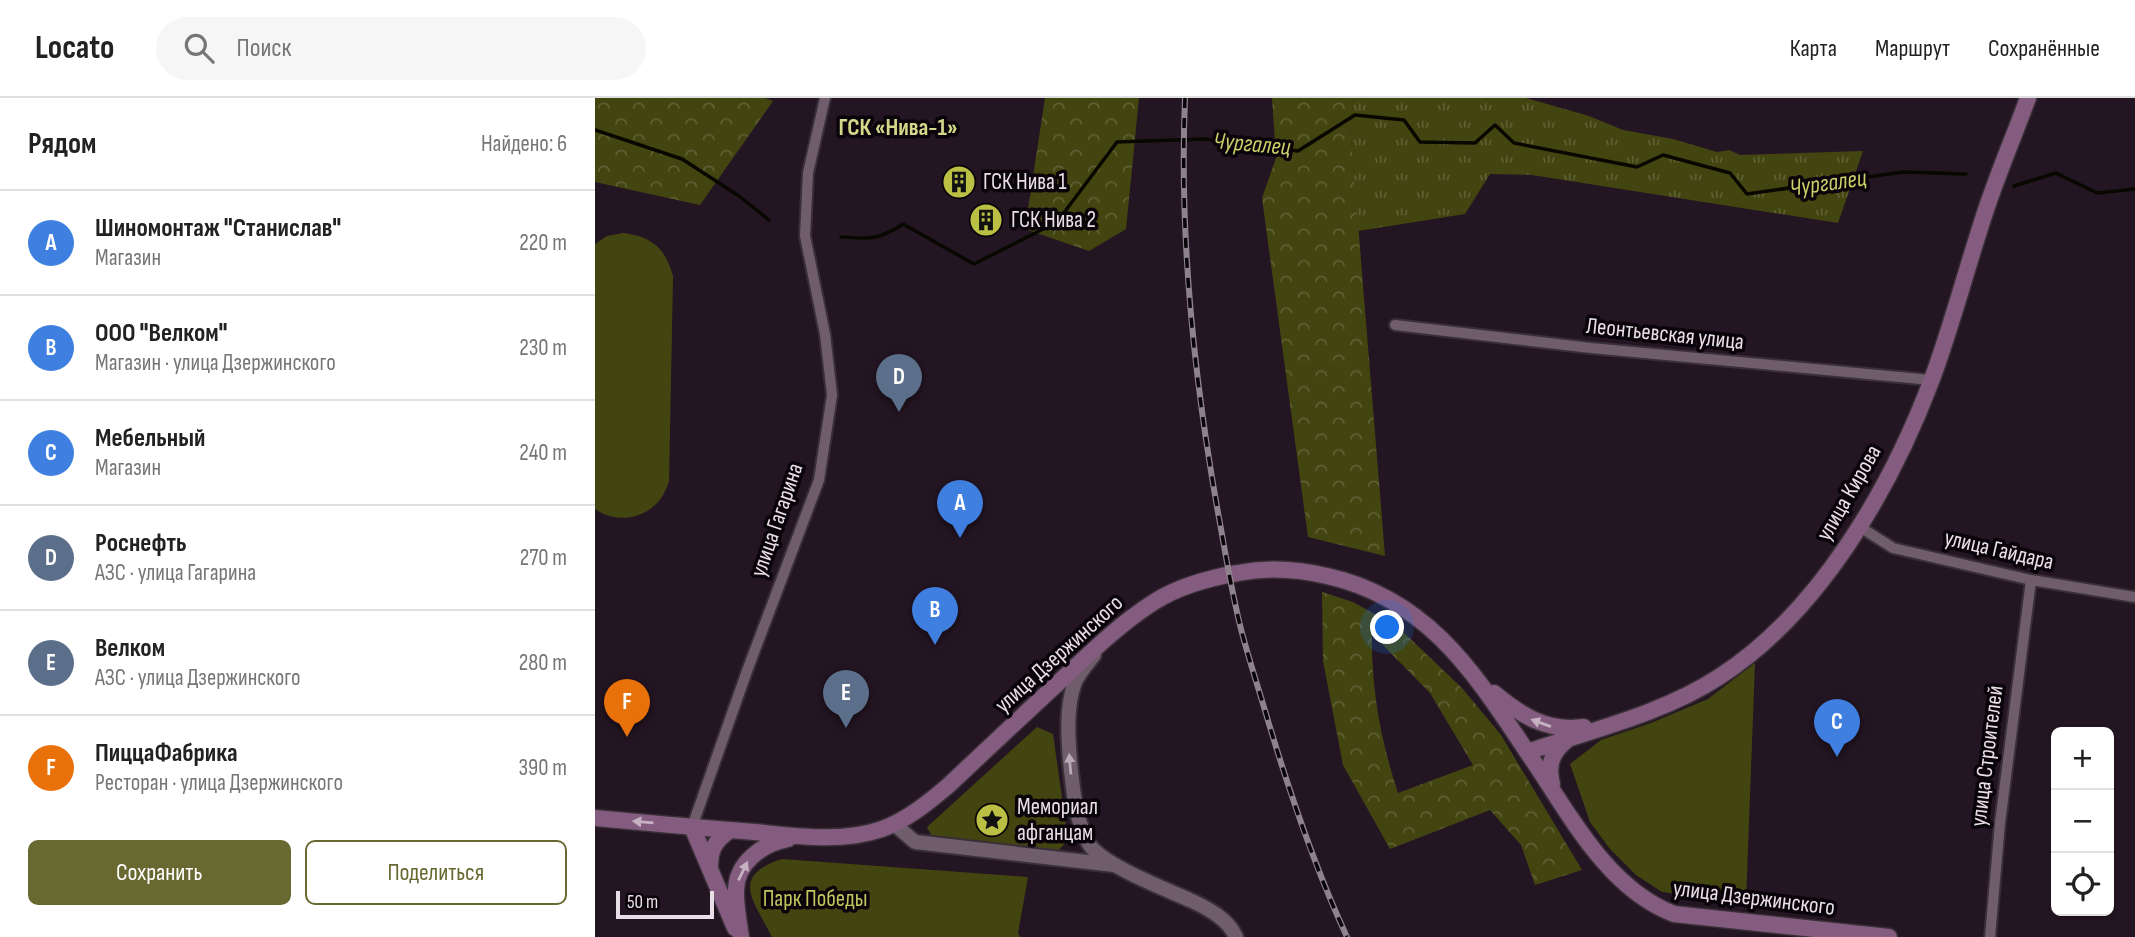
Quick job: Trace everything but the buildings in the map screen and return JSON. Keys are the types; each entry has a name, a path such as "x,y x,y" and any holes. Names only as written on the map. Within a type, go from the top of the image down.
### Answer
{"main road":[{"name":"улица Кирова","path":"1527,752 1652,711 1689,695 1744,660 1802,606 1860,527 1905,439 1931,380 1983,219 2028,98"},
{"name":"улица Дзержинского","path":"595,818 804,836 848,836 880,830 924,805 949,785 1107,637 1157,600 1206,579 1254,570 1310,571 1360,583 1408,609 1431,628 1481,683 1602,858 1622,881 1657,908 1674,914 1889,937"},
{"path":"1481,683 1533,721 1574,729 1608,724"},
{"path":"1553,790 1549,774 1551,759 1559,747 1571,737"},
{"path":"692,827 740,937"},
{"path":"710,870 710,851 719,838 730,831"},
{"path":"740,937 735,891 742,868 755,852 773,842 804,836"}],"street":[{"name":"улица Гагарина","path":"692,827 819,480 832,395 825,334 805,236 808,173 825,98"},
{"name":"Леонтьевская улица","path":"1395,325 1591,348 1931,380"},
{"name":"улица Гайдара","path":"1860,527 1893,548 2031,580 2135,597"},
{"name":"улица Строителей","path":"1990,937 2000,823 2031,580"},
{"path":"1107,637 1076,681 1070,709 1069,743 1073,789 1080,822 1090,847 1115,865 1208,908 1231,927 1236,937"},
{"path":"894,824 915,842 1115,865"}],"green space":[{"path":"595,98 765,98 773,101 700,205 595,182"},
{"path":"1045,98 1139,98 1126,229 1089,251 1025,229"},
{"path":"1272,98 1354,98 1350,125 1385,556 1308,537 1262,198 1276,158"},
{"path":"1354,98 1526,98 1589,116 1623,130 1673,139 1717,152 1729,150 1740,155 1863,151 1838,223 1532,175 1490,174 1465,214 1358,231 1350,125"},
{"path":"623,233 642,237 662,251 673,276 669,482 661,498 651,508 628,518 611,516 595,509 595,244 607,236"},
{"path":"1322,592 1353,602 1399,628 1462,688 1501,735 1582,870 1535,885 1521,845 1490,810 1390,849 1343,765 1323,661","holes":["1372,634 1430,693 1473,765 1398,793 1378,715"]},
{"path":"1755,663 1746,902 1662,892 1636,875 1610,849 1590,822 1570,764 1601,740 1708,699"},
{"path":"1037,727 1053,734 1068,840 1058,851 934,840 927,827"},
{"name":"Парк Победы","path":"782,859 1028,877 1018,933 1020,937 772,937 753,901 751,882 756,873"}],"waterway":[{"name":"Чургалец","path":"841,237 874,237 903,224 974,264 1057,222 1117,142 1205,139 1298,151 1355,115 1404,120 1420,142 1475,143 1495,125 1514,143 1637,167 1663,155 1730,173 1747,194 1903,172 1966,174"},
{"name":"Чургалец","path":"595,130 682,159 739,196 769,220"},
{"name":"Чургалец","path":"2014,186 2056,173 2097,193 2135,189"}],"railway":[{"path":"1185,98 1184,204 1190,309 1202,414 1229,575 1245,644 1286,778 1314,859 1347,937"}],"place":[{"name":"ГСК Нива 1","path":"959,182"},
{"name":"ГСК Нива 2","path":"986,220"},
{"name":"Роснефть","path":"899,412"},
{"name":"Шиномонтаж \"Станислав\"","path":"960,538"},
{"name":"ООО \"Велком\"","path":"935,645"},
{"name":"Велком","path":"846,728"},
{"name":"ПиццаФабрика","path":"627,737"},
{"name":"Мебельный","path":"1837,757"},
{"name":"Мемориал афганцам","path":"992,820"}],"district":[{"name":"ГСК «Нива-1»","path":"898,127"}]}
